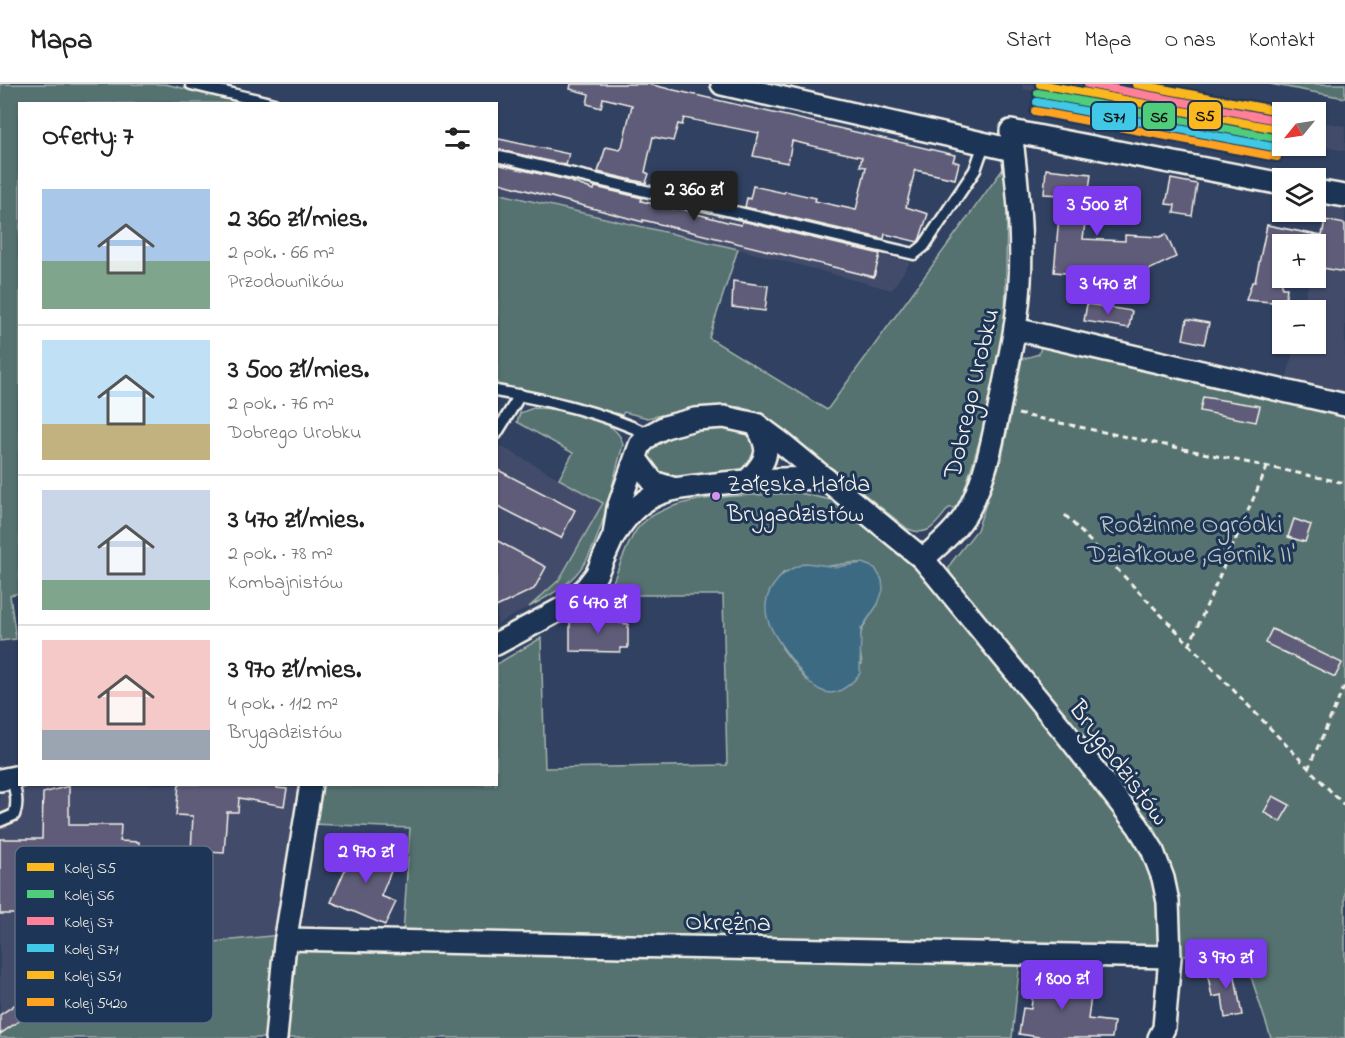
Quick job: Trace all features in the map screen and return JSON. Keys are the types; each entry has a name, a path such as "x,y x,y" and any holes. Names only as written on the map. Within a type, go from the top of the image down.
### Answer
{"street":[{"path":"722,84 984,144 1012,141 1272,182"},
{"name":"Dobrego Urobku","path":"923,559 957,528 969,508 984,472 999,410 1015,329 1020,282 1019,209 1012,141"},
{"path":"1326,193 1345,196"},
{"path":"1015,329 1345,405"},
{"path":"614,535 618,508 640,445 650,435 665,427 695,419 724,417 756,424 923,559"},
{"path":"749,480 759,470 766,455 766,442 756,424"},
{"path":"636,459 652,482 675,489"},
{"path":"498,643 572,602 596,575 614,535 639,505 654,496 675,489 749,480 826,479"},
{"name":"Brygadzistów","path":"923,559 1068,736 1152,849 1168,902 1170,957 1164,1028 1160,1038"},
{"path":"276,1038 286,939 311,786"},
{"name":"Okrężna","path":"286,939 1170,957"}],"lane":[{"path":"191,84 266,102"},
{"path":"498,156 914,254 924,246 975,170 984,144"},
{"path":"498,391 555,401 592,411 650,435"},
{"path":"498,431 520,395"},
{"path":"0,821 14,815 17,808 18,801 10,778"}],"path":[{"path":"999,410 1345,483"},
{"path":"1189,646 1268,465"},
{"path":"1065,515 1345,806"},
{"path":"1308,769 1345,686"}],"shaded area":[{"path":"1022,84 1114,84 1272,113 1272,136 1023,89"},
{"path":"1326,123 1345,126 1345,151 1326,147"},
{"path":"498,164 910,262 892,290 738,249 498,193"},
{"path":"1328,199 1345,202 1345,397 1285,384 1292,354 1326,354 1326,300 1304,300 1308,288 1326,288 1326,234 1320,234 1323,222 1326,222"},
{"path":"498,445 603,503 559,580 529,607 498,623"},
{"path":"806,563 837,567 862,563 875,568 882,580 883,590 878,604 861,629 860,673 847,686 834,693 824,692 808,681 774,634 767,616 768,596 773,586 787,572"},
{"path":"30,786 304,786 280,935 213,942 213,846 15,846 16,1023 0,1034 0,793"}],"green space":[{"path":"0,84 165,84 242,102 18,102 18,593 10,595 16,639 0,641"},
{"path":"1270,84 1345,84 1345,98"},
{"path":"1008,162 1005,323 989,410 961,501 957,508 949,508 932,528 922,532 908,529 772,421 740,407 698,407 648,418 624,412 622,415 498,387 498,193 738,249 709,338 827,410"},
{"name":"Rodzinne Ogródki Działkowe ,Górnik II'","path":"1042,343 1345,415 1345,1038 1271,1038 1240,943 1179,957 1180,923 1175,889 952,580 949,568 951,563 977,530 1002,457 1022,359 1039,354"},
{"path":"533,408 571,412 599,421 619,435 623,445 600,529 586,560 567,583 529,607 559,580 603,503 559,479 573,453 517,422 520,413"},
{"path":"722,427 739,430 755,439 757,460 742,472 662,480 646,460 648,450 663,437 703,428"},
{"path":"799,493 840,502 929,581 1121,819 1144,853 1157,890 1162,935 1158,944 1150,949 403,934 410,828 311,824 319,786 498,786 498,663 541,638 545,768 727,765 723,595 604,595 611,587 637,529 651,517 669,508 690,502 736,496","holes":["852,563 862,563 874,568 878,604 861,632 862,664 806,680 782,648 770,591 784,572"]},
{"path":"280,935 1020,961 1012,1038 0,1038 0,1034 16,1023 213,1023 213,942"}],"building":[{"path":"571,84 648,84 955,155 953,161 959,163 955,179 915,170 906,207 928,214 920,238 918,242 885,234 884,239 745,207 747,198 750,199 753,186 816,198 815,201 856,210 866,167 860,166 862,157 792,141 788,163 753,156 759,133 684,118 682,125 678,124 673,141 653,137 645,172 649,174 646,183 598,172 606,147 620,150 622,147 632,105 603,98 601,108 587,104 589,94 570,89"},
{"path":"498,139 569,154 566,165 498,149"},
{"path":"498,164 563,179 594,190 595,187 642,198 641,201 674,209 675,206 727,222 741,225 742,221 880,254 874,277 643,220 643,222 498,183"},
{"path":"1046,169 1091,174 1083,239 1125,241 1125,235 1160,237 1166,234 1176,257 1138,275 1137,279 1054,272 1061,195 1044,194"},
{"path":"1171,179 1197,184 1192,216 1174,213 1175,205 1166,204"},
{"path":"1326,220 1345,224 1345,272 1326,269 1326,234 1322,234"},
{"path":"1267,225 1312,234 1272,234 1272,288 1287,288 1285,300 1272,300 1272,302 1246,300 1252,282 1255,282"},
{"path":"733,281 768,286 765,311 732,307"},
{"path":"1087,304 1132,311 1129,328 1084,321"},
{"path":"1187,319 1209,323 1204,344 1183,339"},
{"path":"1203,397 1260,406 1256,422 1200,411"},
{"path":"498,470 575,510 561,538 498,506"},
{"path":"1294,519 1311,525 1305,542 1288,537"},
{"path":"498,541 546,567 534,589 498,606"},
{"path":"570,619 620,619 620,623 628,624 628,648 620,648 620,652 570,651"},
{"path":"1272,629 1342,663 1335,677 1265,643"},
{"path":"69,786 69,825 121,825 120,841 139,842 139,846 15,846 15,914 0,914 0,839 42,839 43,793"},
{"path":"179,786 278,786 277,788 287,789 284,806 239,798 238,812 227,812 224,853 213,852 213,846 191,846 193,816 176,815"},
{"path":"1273,796 1290,805 1280,822 1264,812"},
{"path":"357,842 396,859 381,896 396,902 385,925 331,902"},
{"path":"1233,966 1242,1015 1225,1018 1222,995 1212,997 1207,971"},
{"path":"1035,974 1093,982 1088,1019 1114,1022 1112,1038 1046,1038 1019,1034 1023,1008 1031,1009"},
{"path":"15,1005 16,1023 0,1034 0,1015"}],"rail line":[{"name":"S5","path":"1040,84 1272,128"},
{"name":"S7","path":"1088,84 1272,119"},
{"name":"S51","path":"1136,84 1272,110"},
{"name":"S6","path":"1038,93 1272,137"},
{"name":"S71","path":"1037,102 1272,147"},
{"name":"5420","path":"1035,111 1277,157"}],"place":[{"name":"Załęska Hałda Brygadzistów","path":"716,496"}]}
